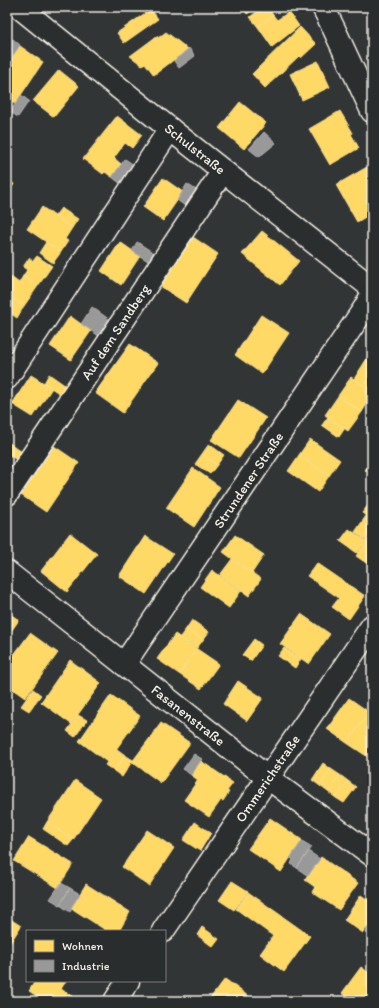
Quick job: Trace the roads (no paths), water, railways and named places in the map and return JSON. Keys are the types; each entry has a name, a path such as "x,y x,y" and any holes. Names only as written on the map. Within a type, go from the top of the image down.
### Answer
{"street":[{"name":"Schulstraße","path":"19,7 170,129 372,288"},
{"path":"323,7 372,111"},
{"path":"7,378 170,129"},
{"name":"Auf dem Sandberg","path":"7,494 223,171"},
{"name":"Strundener Straße","path":"124,664 372,295"},
{"name":"Fasanenstraße","path":"7,572 268,778 372,855"},
{"name":"Ommerichstraße","path":"165,930 372,626"},
{"path":"115,1001 127,982"}]}
